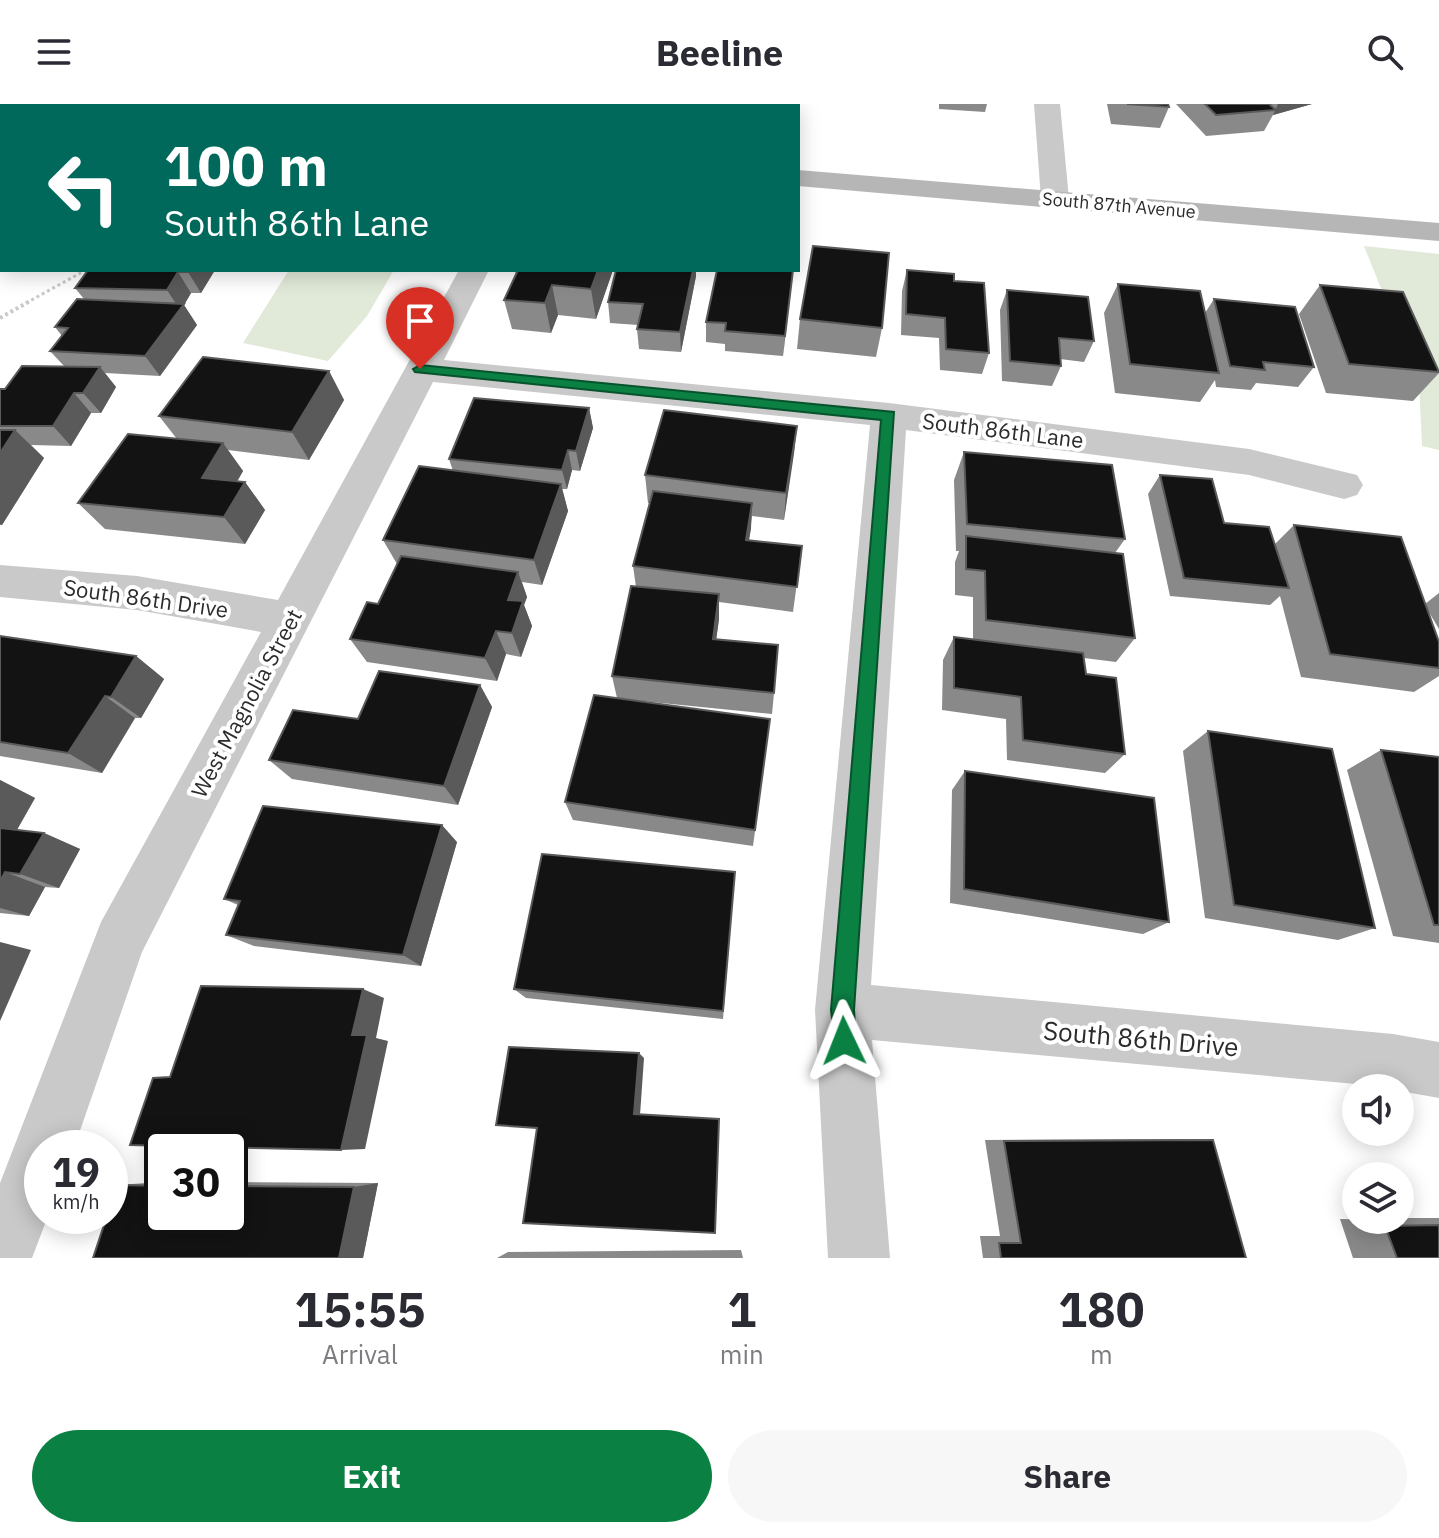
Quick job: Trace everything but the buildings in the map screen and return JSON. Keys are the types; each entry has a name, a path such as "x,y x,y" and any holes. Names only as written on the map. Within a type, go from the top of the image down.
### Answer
{"street":[{"path":"1047,104 1055,199"},
{"name":"South 87th Avenue","path":"800,178 1439,232"},
{"name":"West Magnolia Street","path":"50,1130 120,941 473,272"},
{"name":"South 86th Lane","path":"420,369 889,415 1249,462 1344,485"},
{"path":"859,1258 842,1010 889,415"},
{"name":"South 86th Drive","path":"0,581 137,593 291,620"},
{"name":"South 86th Drive","path":"842,1010 1377,1061 1439,1070"},
{"name":"West Magnolia Street","path":"1,1258 24,1199"}],"path":[{"path":"0,318 82,272"}],"green space":[{"path":"1364,246 1439,254 1439,450 1422,446 1419,383"},
{"path":"288,272 393,272 367,316 328,361 243,343"}],"route":[{"path":"420,369 889,415 842,1010 844,1041"}]}
